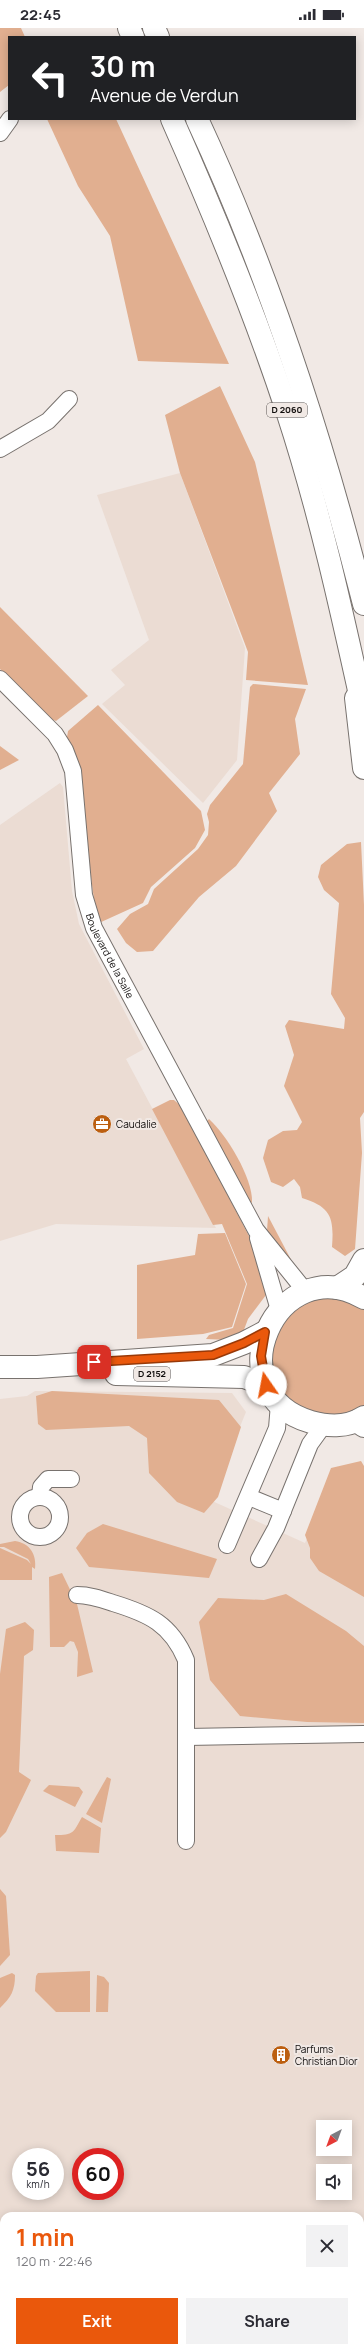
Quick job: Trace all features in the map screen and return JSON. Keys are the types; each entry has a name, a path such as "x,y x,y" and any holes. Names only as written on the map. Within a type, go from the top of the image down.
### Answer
{"main road":[{"name":"D 2060","path":"172,120 228,247 289,415 330,564 364,713"},
{"name":"D 2060","path":"197,120 246,234 277,313 342,518 364,604"},
{"path":"354,664 364,768"},
{"path":"337,1288 355,1276 364,1260"},
{"path":"362,1422 337,1426 323,1426 299,1419 279,1404 266,1385 261,1356 265,1332 279,1310 292,1299 306,1292 322,1288 337,1288 364,1298"},
{"name":"D 2152","path":"0,1367 37,1367 213,1355 244,1343 265,1332"},
{"name":"D 2152","path":"37,1367 89,1374 244,1377 266,1385"}],"street":[{"path":"0,133 9,120"},
{"path":"0,449 48,421 68,399"},
{"name":"Boulevard de la Salle","path":"0,679 55,734 65,750 74,770 84,895 94,928 256,1230 306,1292"},
{"name":"Boulevard de la Salle","path":"256,1230 279,1310"},
{"path":"227,1545 249,1497 277,1428 279,1404"},
{"path":"259,1559 283,1511 310,1444 323,1426"},
{"path":"40,1496 41,1487 48,1479 71,1479"},
{"path":"249,1497 283,1511"},
{"path":"77,1595 88,1595 139,1611 156,1621 178,1642 186,1660 186,1841"},
{"path":"187,1737 364,1734"}],"shaded area":[{"path":"0,28 21,28 25,36 8,36 8,86 0,92"},
{"path":"47,120 116,120 229,364 138,361 110,236 78,186"},
{"path":"220,386 255,462 308,685 246,680 248,652 180,473 165,415"},
{"path":"180,473 245,648 237,760 203,803 102,704 125,685 111,670 149,640 97,495"},
{"path":"0,607 88,696 56,721 51,719 0,669"},
{"path":"253,684 306,689 295,719 300,754 269,793 277,811 236,866 199,897 153,951 137,952 126,943 117,929 130,914 148,904 154,889 198,849 208,835 209,822 207,814 210,805 243,764 250,687"},
{"path":"98,705 201,811 205,830 195,848 151,887 143,903 99,923 94,900 80,782 75,759 67,737 68,731"},
{"path":"0,746 19,760 0,770"},
{"path":"60,783 63,787 72,891 79,924 144,1049 126,1059 216,1228 56,1224 0,1241 0,825"},
{"path":"361,842 364,905 364,1112 360,1118 362,1153 355,1249 345,1256 332,1247 333,1237 331,1222 329,1215 325,1210 320,1206 302,1198 300,1187 294,1179 283,1187 271,1182 263,1158 268,1140 283,1131 297,1130 302,1122 284,1086 294,1055 285,1026 289,1020 344,1029 345,1018 331,994 339,903 324,890 318,877 321,865 347,844"},
{"path":"170,1100 174,1100 182,1107 251,1240 269,1291 248,1319 242,1335 229,1340 206,1339 209,1335 233,1328 247,1284 222,1224 213,1225 152,1109"},
{"path":"209,1119 223,1135 243,1169 251,1192 252,1202 249,1206 205,1123"},
{"path":"268,1216 297,1271 267,1231"},
{"path":"225,1233 246,1284 232,1327 203,1334 137,1339 137,1265 195,1255 198,1234"},
{"path":"320,1298 338,1298 364,1308 364,1409 340,1420 301,1413 274,1384 270,1346 276,1329 302,1304"},
{"name":"Parfums Christian Dior","path":"35,1391 232,1393 246,1412 210,1500 305,1543 336,1472 364,1475 364,2212 0,2212 0,1399 27,1396"},
{"path":"52,1391 219,1400 241,1427 218,1497 204,1513 177,1502 149,1473 147,1438 129,1426 46,1430 38,1424 36,1396"},
{"path":"361,1461 364,1466 364,1597 319,1571 310,1558 310,1548 305,1535 331,1468"},
{"path":"103,1524 217,1559 209,1578 89,1567 76,1548 87,1533"},
{"path":"15,1541 25,1544 34,1555 35,1569 32,1567 32,1580 0,1580 0,1548 27,1560 31,1564 28,1559 4,1547 0,1547 0,1544"},
{"path":"62,1573 77,1604 93,1672 77,1677 78,1652 74,1642 70,1641 64,1647 50,1647 49,1577"},
{"path":"286,1594 346,1631 364,1646 364,1723 307,1722 240,1716 210,1680 199,1622 218,1598 264,1600"},
{"path":"25,1622 34,1630 33,1650 24,1656 19,1772 31,1780 6,1832 0,1838 0,1674 6,1629"},
{"path":"107,1777 111,1779 102,1823 86,1814"},
{"path":"49,1785 79,1787 83,1792 75,1807 43,1791"},
{"path":"82,1817 101,1828 99,1853 56,1851 55,1835 70,1834 75,1830"},
{"path":"0,1889 6,1896 10,1955 0,1966"},
{"path":"90,1971 90,2012 56,2012 35,1991 36,1976 38,1973"},
{"path":"12,1973 15,1975 13,1990 10,1997 0,2008 0,1978"},
{"path":"97,1975 104,1977 109,1983 108,2012 96,2012"}],"place":[{"name":"Caudalie","path":"102,1124"},
{"name":"Parfums Christian Dior","path":"281,2055"}],"route":[{"path":"94,1362 213,1355 244,1343 265,1332 261,1356 266,1385"}]}
